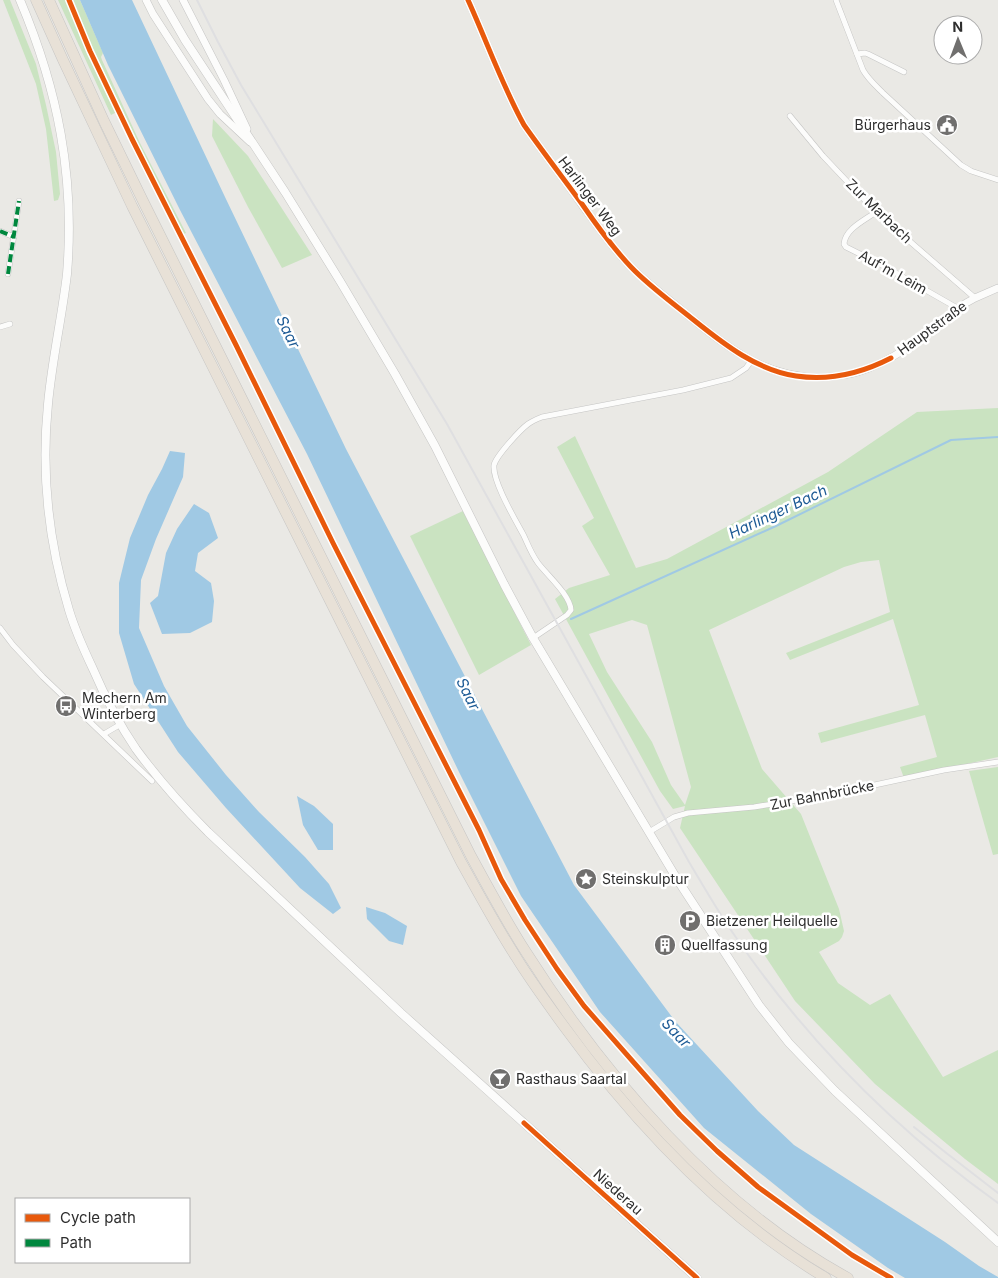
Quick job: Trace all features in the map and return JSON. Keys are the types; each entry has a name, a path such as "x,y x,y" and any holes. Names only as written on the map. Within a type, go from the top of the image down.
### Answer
{"highway":[{"path":"36,0 132,206 434,808 482,901 516,958 600,1074 649,1131 702,1185 754,1229 826,1278"},
{"path":"49,0 143,201 444,803 484,880 526,952 586,1039 635,1098 680,1147 732,1197 784,1238 848,1278"}],"main road":[{"name":"Niederau","path":"20,0 38,44 56,107 64,148 69,196 67,274 48,405 46,480 51,534 64,592 76,628 99,683 121,724 159,780 208,832 396,1008 697,1278"},
{"path":"162,0 198,60 335,274 415,409 533,638 677,879 759,1005 789,1043 834,1092 998,1242"}],"street":[{"path":"146,0 208,99 220,114 256,148"},
{"path":"183,0 256,148"},
{"name":"Harlinger Weg","path":"468,0 514,107 524,125 619,254 646,280 703,328 750,360"},
{"path":"836,0 863,70 874,83 961,165 998,180"},
{"path":"857,54 868,54 904,72"},
{"name":"Zur Marbach","path":"790,116 823,156 876,212 975,298"},
{"path":"8,274 19,201"},
{"name":"Auf'm Leim","path":"876,212 848,233 844,238 846,247 959,309"},
{"path":"0,231 14,237"},
{"name":"Hauptstraße","path":"750,360 773,370 795,376 840,376 858,372 881,363 899,353 975,298 998,288"},
{"path":"0,327 10,324"},
{"path":"533,638 567,615 571,610 570,605 559,589 537,562 501,491 494,465 499,456 519,432 528,424 542,417 683,390 731,378 746,368 750,360"},
{"path":"0,628 43,677 152,781"},
{"path":"104,734 121,724"},
{"name":"Zur Bahnbrücke","path":"649,832 674,817 688,813 781,803 834,794 944,770 998,762"}],"green space":[{"path":"3,0 10,0 36,64 56,152 60,194 58,200 54,201 46,129 36,84"},
{"path":"58,0 80,0 103,53 102,60 140,143 186,233 178,236 117,112 111,115"},
{"path":"213,119 248,156 312,255 282,268 212,136"},
{"path":"998,408 998,757 904,778 900,767 937,757 925,715 821,743 818,733 919,705 893,619 790,660 786,653 890,612 879,560 861,562 844,567 709,630 762,769 801,814 839,909 844,931 842,937 839,941 819,952 838,983 870,1005 890,994 943,1077 998,1050 998,1184 875,1084 795,1001 680,828 685,806 673,809 660,791 555,599 569,588 610,575 582,526 594,518 557,447 575,436 636,568 667,559 828,472 917,412","holes":["632,620 647,625 691,787 685,805 671,785 652,742 607,672 589,634"]},
{"path":"463,511 531,645 479,675 410,536"},
{"path":"998,767 998,854 993,855 969,771"}],"water":[{"name":"Saar","path":"80,0 132,0 346,449 574,885 675,1021 758,1111 794,1145 998,1278 905,1278 888,1268 811,1214 704,1128 600,1012 521,896 459,772 307,454 180,210 108,65"},
{"path":"170,451 185,453 183,477 156,539 141,580 139,628 164,686 187,726 226,775 259,812 305,857 329,884 341,908 333,914 300,888 226,808 178,752 134,684 119,633 119,583 130,538 148,495"},
{"path":"194,504 209,513 218,538 198,553 195,571 211,583 214,601 212,622 190,633 162,634 150,603 158,596 166,553 177,529"},
{"path":"297,796 314,806 333,824 333,850 318,850 303,825"},
{"path":"366,907 385,913 407,926 403,945 389,941 367,919"}],"waterway":[{"name":"Harlinger Bach","path":"571,619 776,526 951,440 998,437"}],"railway":[{"path":"197,0 241,85 447,424 689,862 729,927 792,1011 855,1081 924,1145 998,1203"},
{"path":"914,1127 998,1193"}],"marked path":[{"path":"8,274 19,201"},
{"path":"0,231 14,237"}],"cycle path":[{"path":"69,0 90,51 132,139 333,543 479,830 501,879 525,920 584,1006 680,1115 758,1187 852,1255 891,1278"},
{"path":"468,0 524,125 599,229 631,267 654,288 706,330 742,355 782,373 809,377 833,376 857,372 891,358"},
{"path":"524,1123 697,1278"}],"place":[{"name":"Bürgerhaus","path":"947,125"},
{"name":"Mechern Am Winterberg","path":"66,706"},
{"name":"Steinskulptur","path":"586,879"},
{"name":"Bietzener Heilquelle","path":"690,921"},
{"name":"Quellfassung","path":"665,945"},
{"name":"Rasthaus Saartal","path":"500,1079"}]}
